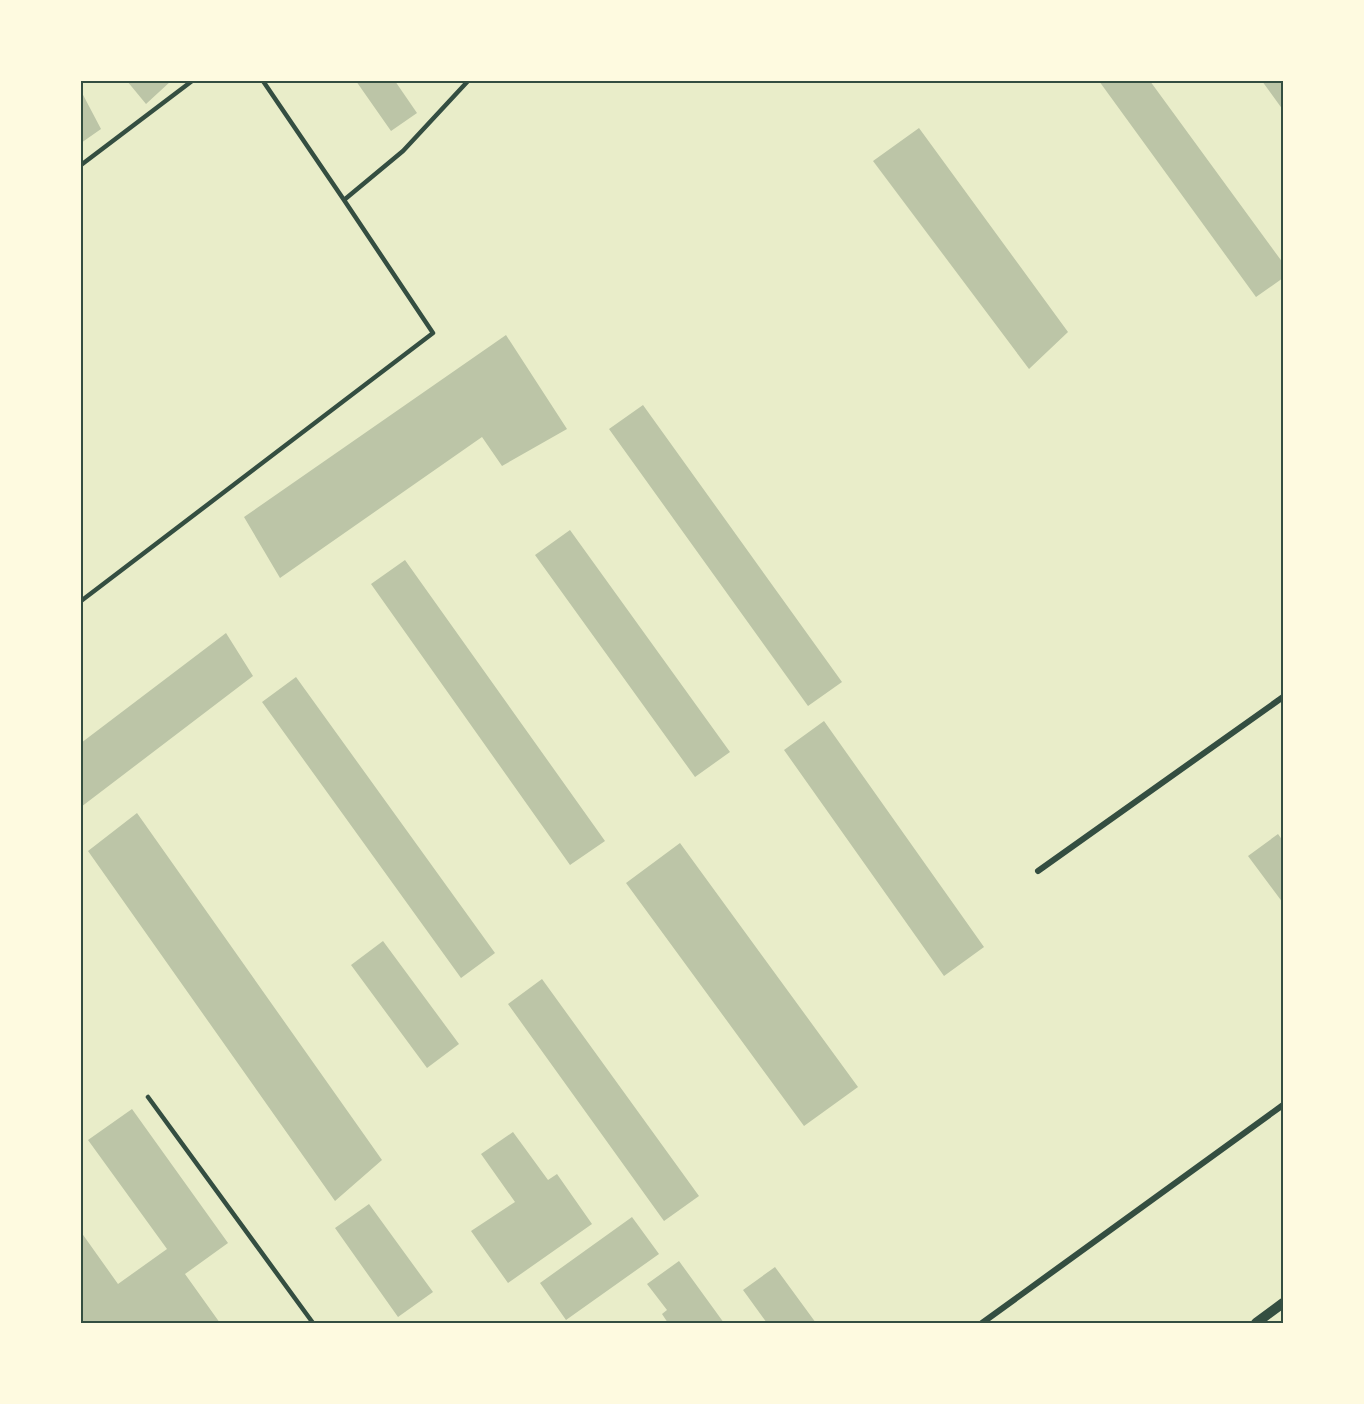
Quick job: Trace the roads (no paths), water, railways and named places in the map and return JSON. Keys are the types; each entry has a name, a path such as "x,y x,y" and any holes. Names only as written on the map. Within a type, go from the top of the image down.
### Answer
{"street":[{"path":"1038,871 1283,697"},
{"path":"982,1323 1283,1105"},
{"path":"1256,1323 1283,1303"}],"lane":[{"path":"81,165 192,81"},
{"path":"81,601 434,333 263,81"},
{"path":"344,200 403,151 468,81"},
{"path":"148,1097 313,1323"}]}
